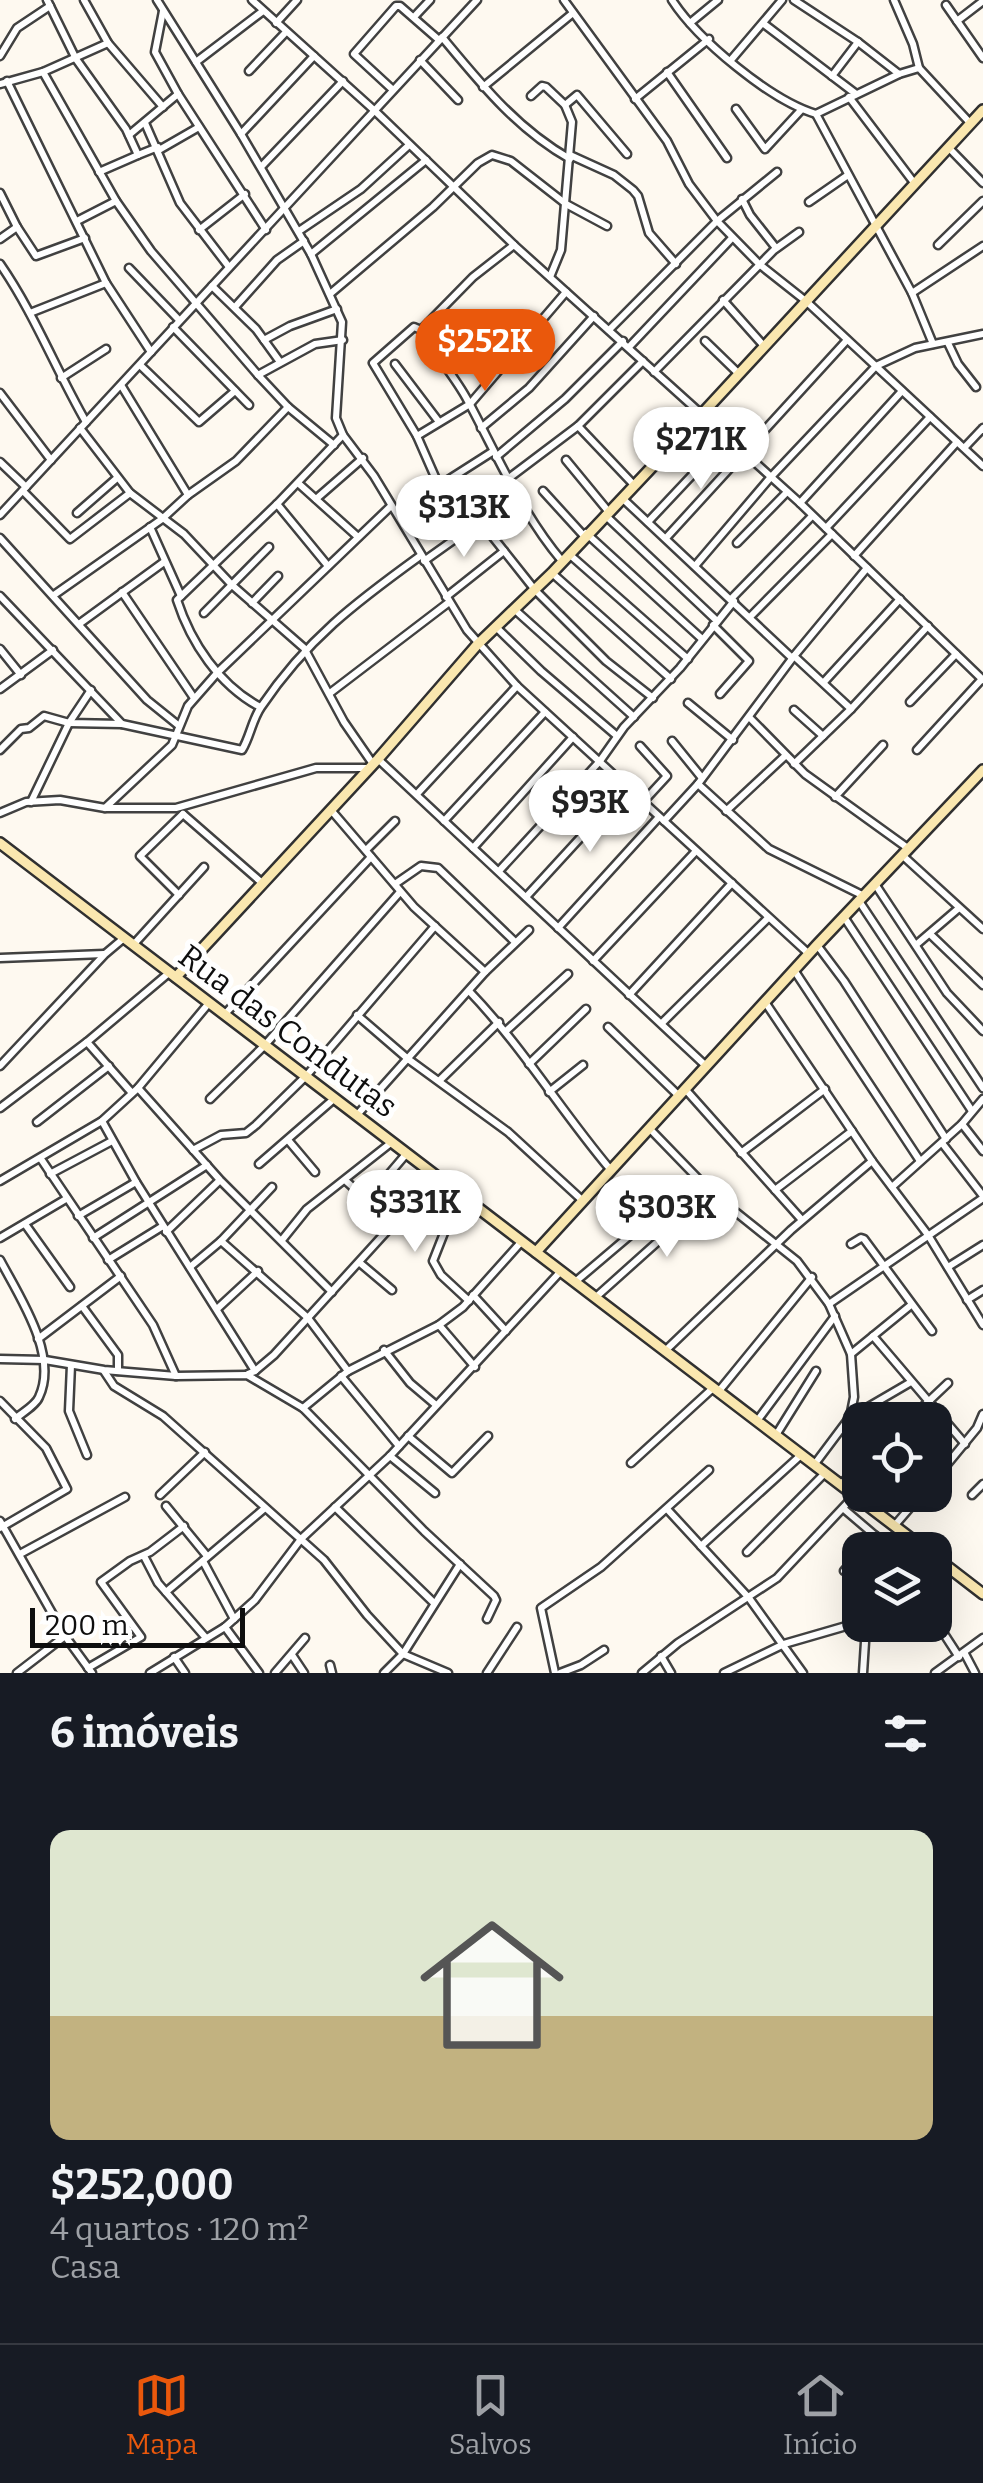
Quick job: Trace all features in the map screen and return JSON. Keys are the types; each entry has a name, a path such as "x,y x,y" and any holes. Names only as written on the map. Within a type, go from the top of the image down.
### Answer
{"street":[{"path":"84,0 108,44 163,107"},
{"path":"157,0 242,134 311,254 337,309 343,340 335,410 343,434 363,458 447,600 478,645 518,686 809,954"},
{"path":"252,0 800,503 982,679 917,750"},
{"path":"276,22 297,0"},
{"path":"414,17 430,0"},
{"path":"0,515 477,0"},
{"path":"564,0 666,141 696,196 732,238 808,302 983,466"},
{"path":"672,0 690,24 760,86 816,114 919,68"},
{"path":"690,24 718,0"},
{"path":"731,60 782,0"},
{"path":"794,0 899,74"},
{"path":"894,0 914,44 919,68 970,124"},
{"path":"957,21 983,1"},
{"path":"0,56 18,28 49,3 76,59 138,155"},
{"path":"393,90 354,53 398,5 441,39 500,106 541,141 614,174 634,190 649,233 676,264"},
{"path":"946,5 983,58"},
{"path":"164,10 155,52 266,230"},
{"path":"196,62 264,12"},
{"path":"482,86 573,13"},
{"path":"764,24 852,96 916,184"},
{"path":"248,71 286,32"},
{"path":"635,100 709,39"},
{"path":"832,76 858,42"},
{"path":"108,44 42,72 3,82 106,283 151,352"},
{"path":"242,134 314,56"},
{"path":"420,60 458,100"},
{"path":"42,72 116,202 151,251 258,376 334,445"},
{"path":"666,72 727,158"},
{"path":"261,167 343,81"},
{"path":"531,96 544,86 565,105 572,122 561,250 550,277"},
{"path":"128,135 178,94"},
{"path":"565,105 577,95 627,154"},
{"path":"736,109 765,149 802,110"},
{"path":"0,1108 173,974 374,764 478,645 552,573 808,302 983,110"},
{"path":"816,114 912,293 934,344"},
{"path":"145,123 159,148 170,184 199,230 230,267"},
{"path":"99,172 199,127"},
{"path":"299,231 361,189 409,145"},
{"path":"949,148 983,183"},
{"path":"330,294 484,158 503,157 566,204 607,226"},
{"path":"311,254 426,160"},
{"path":"610,330 717,221 776,172"},
{"path":"809,202 848,175"},
{"path":"0,193 32,254 39,256 85,238"},
{"path":"199,230 245,194"},
{"path":"742,200 776,248"},
{"path":"938,244 983,201"},
{"path":"77,221 116,202"},
{"path":"0,239 16,228"},
{"path":"654,372 759,264 799,232"},
{"path":"456,538 434,491 494,455 566,399 732,238"},
{"path":"235,307 277,260 304,241"},
{"path":"421,330 472,278 514,244"},
{"path":"912,293 981,251"},
{"path":"0,264 30,313 83,425 130,493 184,534 232,585 304,648 344,722 374,764 417,794 707,1067"},
{"path":"129,268 180,320"},
{"path":"30,313 106,283"},
{"path":"212,286 235,307 280,362"},
{"path":"417,436 470,404 566,292"},
{"path":"723,300 764,347"},
{"path":"264,340 337,309"},
{"path":"481,428 529,388 594,316"},
{"path":"174,327 249,406"},
{"path":"439,486 417,436 373,363 414,327 421,330 470,404 494,455 545,542 688,659"},
{"path":"695,566 770,478 876,366 902,352 983,334"},
{"path":"454,336 491,378"},
{"path":"258,376 323,341 343,340"},
{"path":"666,538 848,340"},
{"path":"705,341 739,374"},
{"path":"948,342 958,364 976,386"},
{"path":"60,378 106,350"},
{"path":"509,478 578,426 643,361"},
{"path":"394,364 439,422"},
{"path":"140,365 199,422 236,391"},
{"path":"121,385 188,495"},
{"path":"800,503 902,391"},
{"path":"0,393 50,460"},
{"path":"54,595 236,462 288,407"},
{"path":"750,617 930,418"},
{"path":"578,426 634,485"},
{"path":"854,556 961,444 983,428"},
{"path":"260,708 216,673 191,634 177,601 343,434"},
{"path":"648,522 728,438"},
{"path":"316,499 363,458"},
{"path":"566,460 606,513 749,661 720,694"},
{"path":"0,462 70,539 130,493"},
{"path":"77,514 117,478"},
{"path":"298,483 358,538"},
{"path":"544,490 585,534 702,639"},
{"path":"736,543 786,492"},
{"path":"0,750 21,728 29,728 42,716 68,723 122,724 242,750 260,708 304,648 334,620 518,494"},
{"path":"621,498 851,709"},
{"path":"277,504 328,566"},
{"path":"105,808 176,738 178,726 194,698 216,673 392,506"},
{"path":"499,871 671,679 732,600 812,516"},
{"path":"481,522 535,590 606,662 653,698"},
{"path":"150,527 181,596"},
{"path":"0,538 147,700 178,726"},
{"path":"204,613 268,547"},
{"path":"330,693 504,551"},
{"path":"80,624 164,562"},
{"path":"558,928 700,781 793,657 867,568"},
{"path":"552,573 671,679"},
{"path":"252,603 278,576"},
{"path":"122,592 194,698"},
{"path":"0,596 122,724"},
{"path":"824,682 900,599"},
{"path":"514,609 634,716"},
{"path":"794,764 928,626"},
{"path":"496,627 540,671 617,736"},
{"path":"0,649 22,675"},
{"path":"0,688 52,650"},
{"path":"910,702 956,654"},
{"path":"417,794 518,686"},
{"path":"31,802 68,723 91,690"},
{"path":"688,703 734,740"},
{"path":"794,710 823,736"},
{"path":"444,821 545,712"},
{"path":"750,718 794,764 906,852 983,929"},
{"path":"473,848 574,737"},
{"path":"672,741 726,811 781,856 862,898 983,1088"},
{"path":"835,797 884,745"},
{"path":"640,746 667,776 643,802"},
{"path":"726,811 785,756"},
{"path":"0,812 31,802 60,800 105,808 180,811 316,768 374,764"},
{"path":"536,1252 816,945 983,770"},
{"path":"526,897 626,787"},
{"path":"329,808 397,888 485,972"},
{"path":"180,811 261,882"},
{"path":"179,895 140,856 180,811"},
{"path":"224,1014 395,821"},
{"name":"Rua das Condutas","path":"0,842 840,1485"},
{"path":"592,961 696,851"},
{"path":"210,1099 265,1045 397,888 421,866 438,868 515,942"},
{"path":"0,1066 105,954 129,941 204,867"},
{"path":"630,995 732,884"},
{"path":"875,884 948,993 983,1031"},
{"path":"917,944 959,908"},
{"path":"662,1023 768,918"},
{"path":"844,918 972,1111"},
{"path":"193,1150 221,1134 246,1133 307,1075 435,926"},
{"path":"358,1115 485,972 529,930"},
{"path":"930,934 983,984"},
{"path":"816,945 844,981 983,1197 830,1304"},
{"path":"0,958 105,954"},
{"path":"794,970 920,1161"},
{"path":"506,1030 568,974"},
{"path":"470,991 506,1030 610,1169"},
{"path":"765,1002 872,1162 928,1235 983,1325"},
{"path":"0,1181 102,1121 135,1090 209,1003"},
{"path":"529,1064 586,1009"},
{"path":"356,1015 408,1059 508,1132 584,1201"},
{"path":"439,1081 499,1022"},
{"path":"608,1027 683,1094 802,1220"},
{"path":"87,1042 332,1292"},
{"path":"549,1092 583,1064"},
{"path":"37,1122 109,1066"},
{"path":"741,1153 825,1089"},
{"path":"259,1164 334,1098"},
{"path":"892,1187 962,1124 983,1098"},
{"path":"102,1121 148,1202 255,1371"},
{"path":"962,1124 983,1150"},
{"path":"650,1129 712,1193 778,1244 812,1278 830,1304 851,1354 855,1382 852,1402"},
{"path":"775,1190 852,1131"},
{"path":"50,1174 112,1140"},
{"path":"288,1140 314,1172"},
{"path":"282,1240 304,1212 392,1142"},
{"path":"346,1181 367,1200 407,1153"},
{"path":"41,1159 153,1324 176,1376"},
{"path":"665,1351 802,1220 872,1162"},
{"path":"94,1238 207,1165"},
{"path":"0,1359 45,1360 176,1376 246,1375 255,1371 308,1318 437,1176"},
{"path":"108,1260 165,1229 220,1180"},
{"path":"78,1216 136,1182"},
{"path":"190,1267 272,1187"},
{"path":"596,1297 712,1193"},
{"path":"0,1238 66,1200"},
{"path":"468,1200 444,1233 433,1261 441,1274 506,1332"},
{"path":"575,1282 661,1210"},
{"path":"25,1224 70,1287"},
{"path":"851,1244 862,1238 932,1331"},
{"path":"221,1240 308,1318 398,1446"},
{"path":"303,1408 344,1373 439,1324 471,1298 522,1242"},
{"path":"948,1268 983,1246"},
{"path":"0,1260 45,1360 40,1397 15,1419"},
{"path":"360,1263 392,1290"},
{"path":"217,1308 258,1271"},
{"path":"150,1673 224,1627 266,1588 300,1539 372,1475 561,1272"},
{"path":"38,1340 120,1276"},
{"path":"631,1463 716,1390 812,1278"},
{"path":"967,1300 983,1290"},
{"path":"851,1354 911,1305"},
{"path":"82,1306 118,1355 118,1371"},
{"path":"757,1421 834,1316"},
{"path":"439,1324 475,1367"},
{"path":"873,1336 929,1402 948,1383"},
{"path":"384,1350 410,1383 436,1405"},
{"path":"71,1364 69,1411 86,1455"},
{"path":"104,1370 114,1386 163,1416 206,1452 335,1572 403,1654 448,1673"},
{"path":"775,1436 816,1372"},
{"path":"246,1375 303,1408 496,1598 487,1619"},
{"path":"877,1402 911,1382"},
{"path":"0,1400 46,1448 67,1489 1,1525 65,1636 90,1670 140,1639 102,1582 184,1526"},
{"path":"952,1459 980,1431 983,1414"},
{"path":"814,1464 842,1428"},
{"path":"952,1429 965,1444"},
{"path":"408,1436 452,1473 488,1436"},
{"path":"160,1495 206,1452"},
{"path":"700,1546 800,1454"},
{"path":"390,1456 435,1493"},
{"path":"604,1650 581,1665 558,1673 541,1608 601,1567 709,1470"},
{"path":"747,1552 824,1473"},
{"path":"972,1495 983,1484"},
{"path":"20,1554 125,1496"},
{"path":"166,1506 205,1559 234,1619"},
{"path":"335,1507 433,1602"},
{"path":"166,1592 265,1508"},
{"path":"668,1509 749,1598 803,1673"},
{"path":"642,1673 777,1578 842,1511"},
{"path":"848,1512 871,1532"},
{"name":"Rua das Condutas","path":"877,1512 904,1532"},
{"path":"895,1525 906,1512"},
{"path":"144,1556 166,1592 206,1638"},
{"path":"384,1673 403,1654 460,1564"},
{"path":"952,1569 983,1593"},
{"path":"224,1627 258,1673"},
{"path":"487,1673 517,1627"},
{"path":"724,1673 784,1644 842,1628"},
{"path":"17,1673 65,1636"},
{"path":"275,1673 305,1638"},
{"path":"935,1673 983,1638"},
{"path":"863,1673 864,1642"},
{"path":"952,1642 975,1673"},
{"path":"292,1656 304,1673"},
{"path":"661,1656 671,1673"},
{"path":"174,1658 185,1673"}]}
